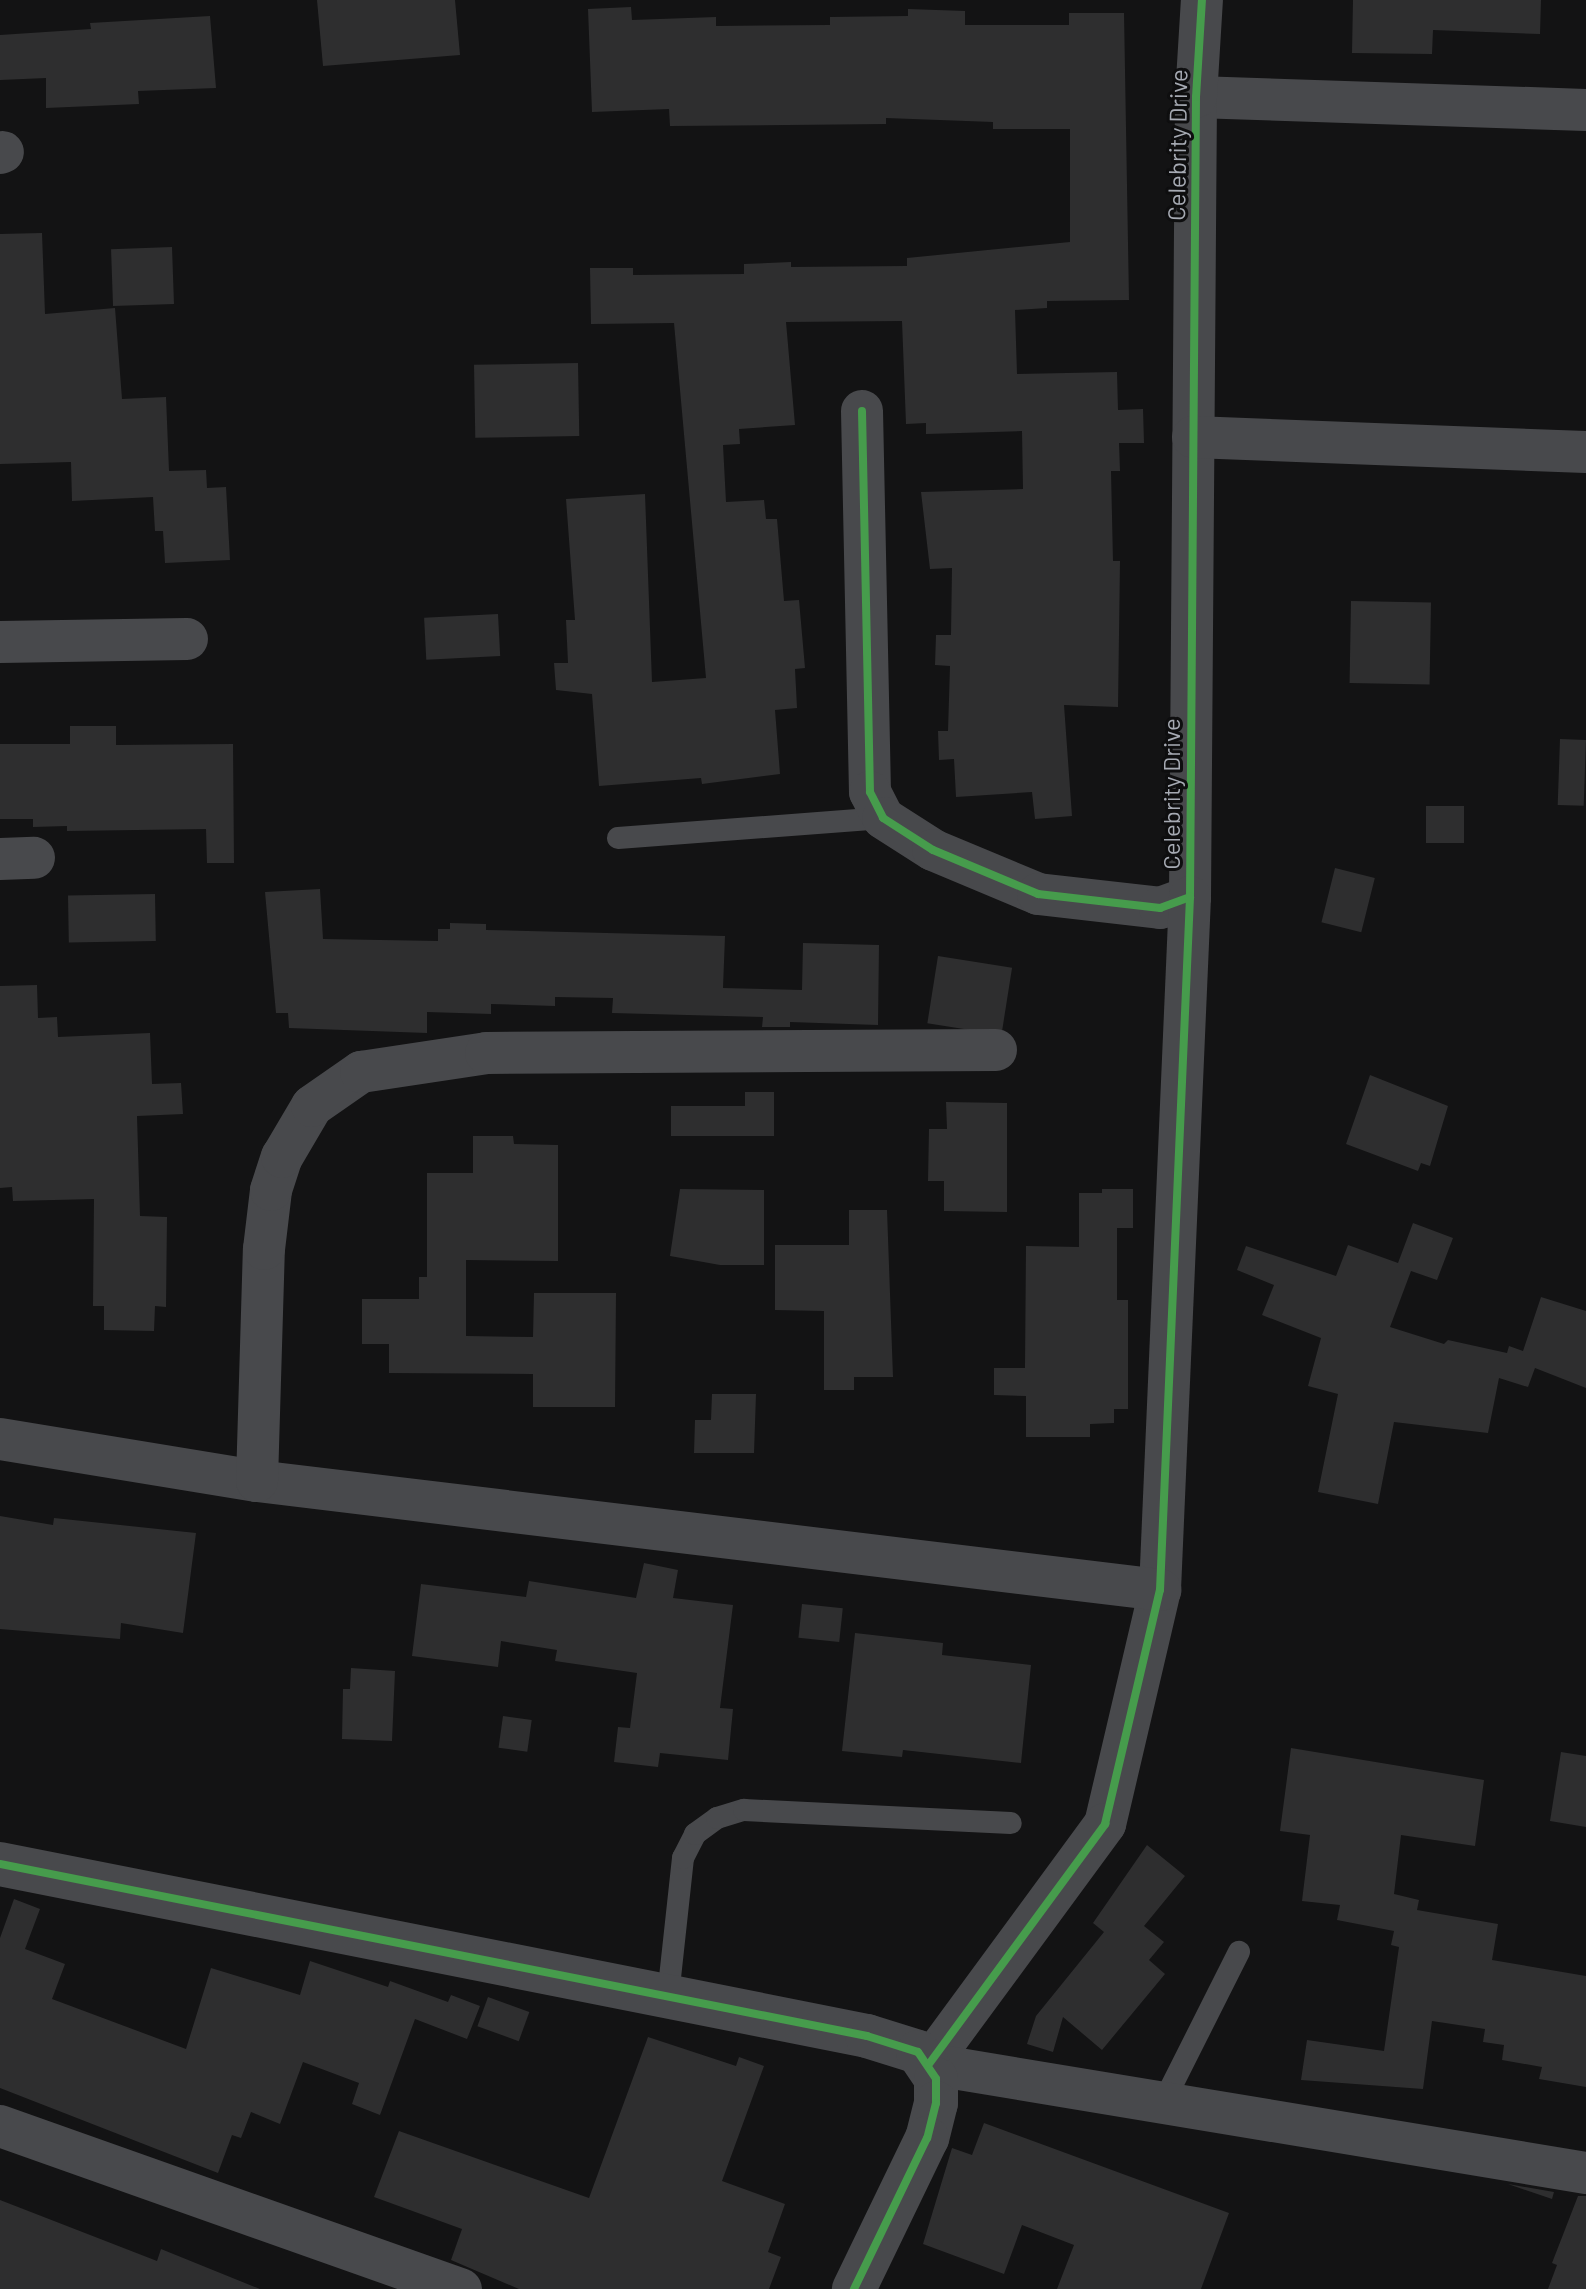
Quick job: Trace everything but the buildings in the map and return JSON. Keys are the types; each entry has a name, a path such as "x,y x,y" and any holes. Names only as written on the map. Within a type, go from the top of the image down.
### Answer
{"street":[{"name":"Celebrity Drive","path":"883,818 933,850 1038,894 1160,908 1190,897 1196,97 1202,0"},
{"path":"1196,97 1586,110"},
{"path":"862,411 870,792 883,818"},
{"path":"1193,437 1586,452"},
{"path":"0,642 187,639"},
{"path":"854,2289 927,2138 936,2103 929,2064 1105,1824 1160,1590 1190,897"},
{"path":"257,1481 271,1190 282,1157 312,1106 361,1072 486,1053 996,1050"},
{"path":"0,1439 257,1481 1160,1590"},
{"path":"0,1864 899,2044 929,2064 1586,2173"},
{"path":"0,2126 461,2289"}],"lane":[{"path":"618,838 883,818"},
{"path":"668,1996 683,1858 695,1834 717,1818 744,1810 1011,1823"},
{"path":"1164,2101 1239,1952"}],"cycle path":[{"path":"862,411 870,792 883,818 933,850 1038,894 1160,908 1190,897 1196,97 1202,0"},
{"path":"929,2064 1105,1824 1160,1590 1190,897"},
{"path":"0,1864 867,2036 918,2052 936,2079 936,2103 927,2138 854,2289"}]}
